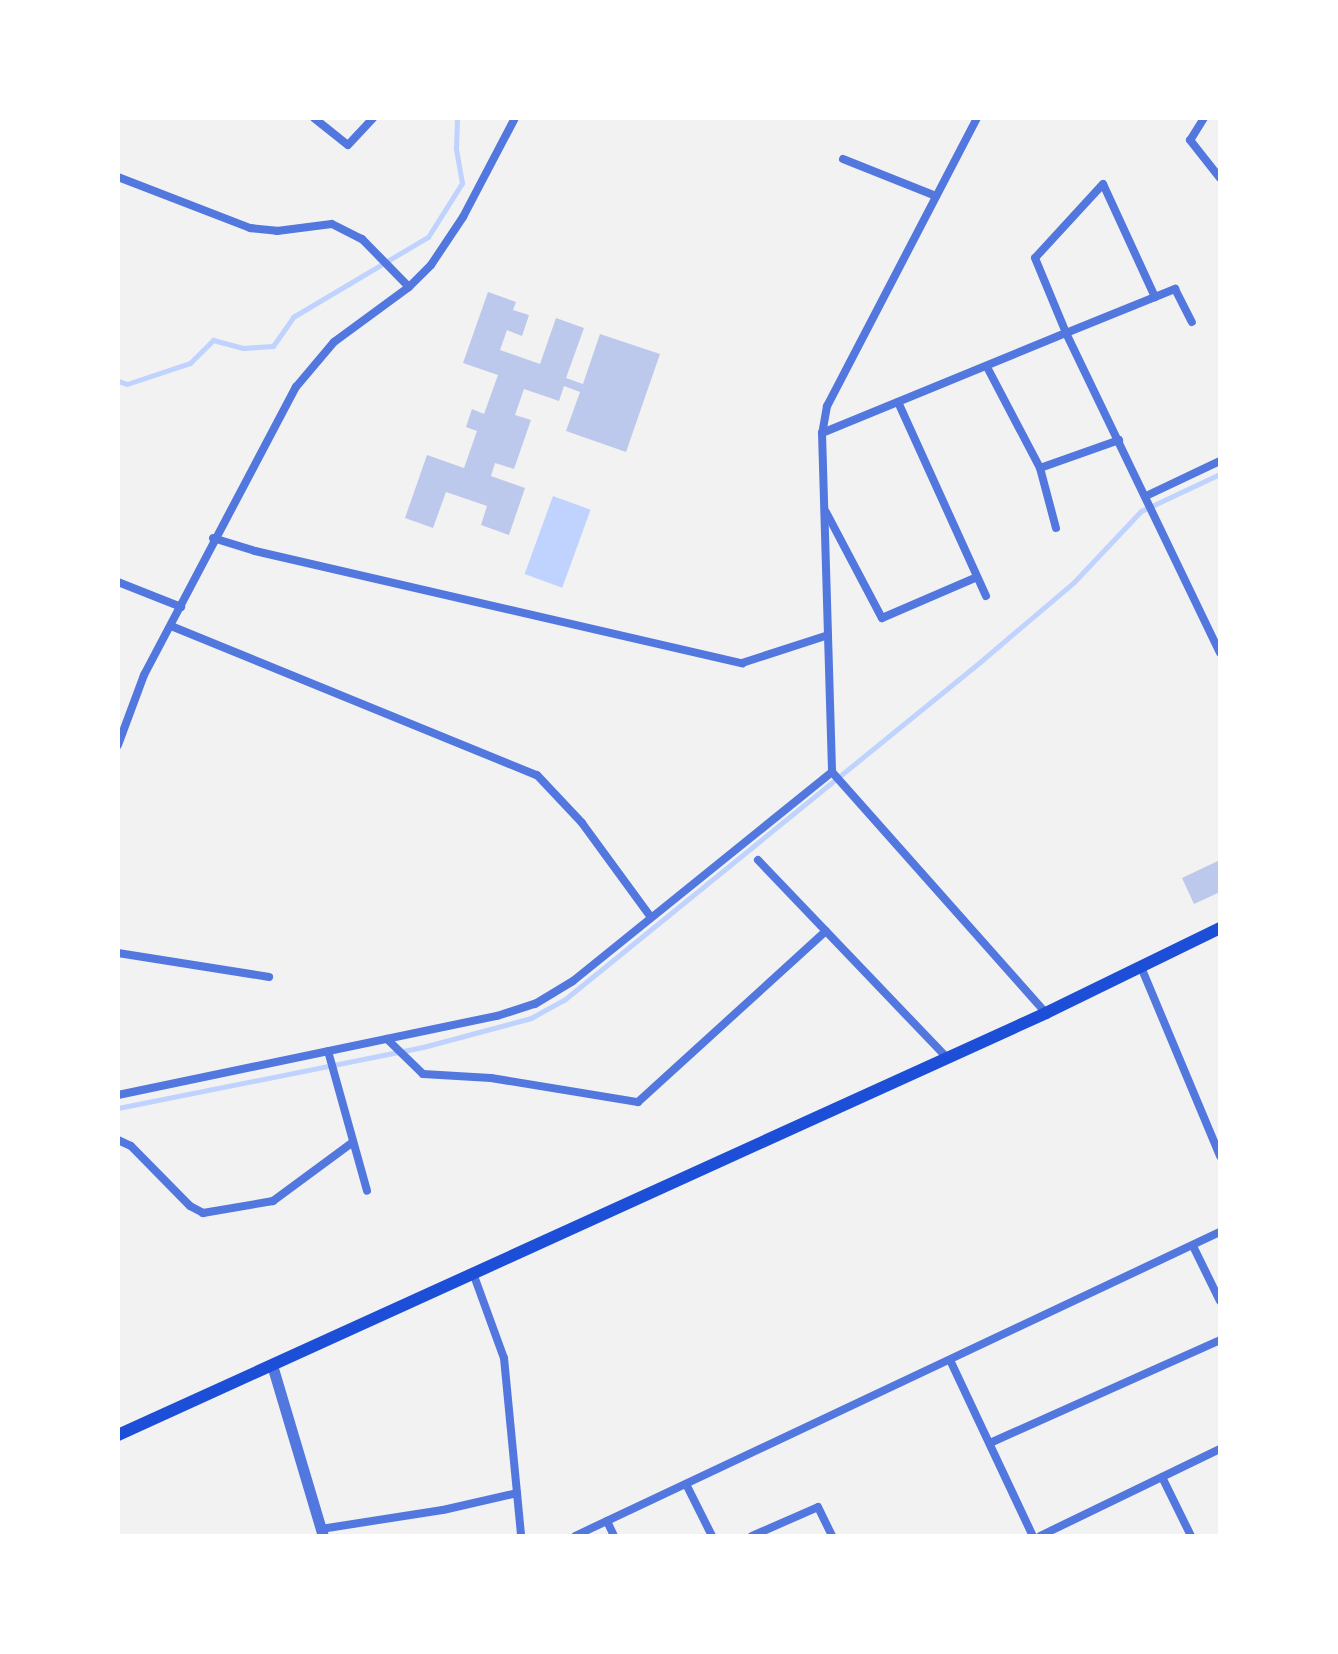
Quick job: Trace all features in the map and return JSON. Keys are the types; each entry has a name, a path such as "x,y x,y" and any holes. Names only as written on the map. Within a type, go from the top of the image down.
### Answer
{"main road":[{"path":"118,1435 1046,1013 1220,928"}],"street":[{"path":"314,118 348,145 373,118"},
{"path":"118,745 133,699 213,538 296,387 334,342 409,287 431,265 463,217 515,118"},
{"path":"977,118 827,406 822,433 832,772 1046,1013"},
{"path":"1204,118 1190,140 1220,178"},
{"path":"843,159 936,196"},
{"path":"118,177 250,228 277,231 332,224 362,239 409,287"},
{"path":"1155,297 1103,184 1035,258 1066,333 1220,653"},
{"path":"822,433 1175,289 1192,322"},
{"path":"987,367 1040,468 1056,528"},
{"path":"898,402 986,596"},
{"path":"1040,468 1119,440"},
{"path":"1146,496 1220,461"},
{"path":"824,509 882,618 977,577"},
{"path":"213,538 255,551 742,663 828,635"},
{"path":"118,582 181,607"},
{"path":"171,626 537,775 582,823 650,916"},
{"path":"118,1095 387,1039 535,1004 573,981 832,772"},
{"path":"758,860 947,1058"},
{"path":"387,1039 423,1074 491,1078 638,1102 826,931"},
{"path":"118,953 269,977"},
{"path":"1141,967 1220,1156"},
{"path":"328,1051 367,1191"},
{"path":"118,1140 131,1146 190,1206 203,1213 273,1201 353,1142"},
{"path":"575,1536 1220,1232"},
{"path":"1193,1246 1220,1301"},
{"path":"473,1273 504,1358 521,1536"},
{"path":"990,1443 1220,1340"},
{"path":"950,1360 1033,1536"},
{"path":"272,1365 322,1532 517,1493"},
{"path":"1040,1536 1220,1449"},
{"path":"1162,1477 1191,1536"},
{"path":"686,1484 712,1536"},
{"path":"752,1536 818,1507 832,1536"},
{"path":"607,1521 614,1536"}],"water":[{"path":"553,496 591,510 562,588 525,574"}],"building":[{"path":"488,292 516,302 513,310 529,315 522,336 507,330 500,350 540,364 556,318 584,328 566,378 583,384 600,334 660,354 626,452 566,431 580,392 564,386 559,401 524,389 515,415 531,420 514,469 495,463 491,476 525,488 509,535 481,525 487,506 446,492 433,528 405,518 427,455 464,468 477,431 466,427 472,409 484,414 498,375 463,363"},
{"path":"1220,860 1220,892 1194,904 1182,878"}],"waterway":[{"path":"118,381 127,384 190,363 213,340 243,348 273,346 293,317 428,237 462,183 456,148 457,118"},
{"path":"118,1108 423,1047 531,1018 564,1000 980,662 1074,582 1141,511 1220,474"}]}
